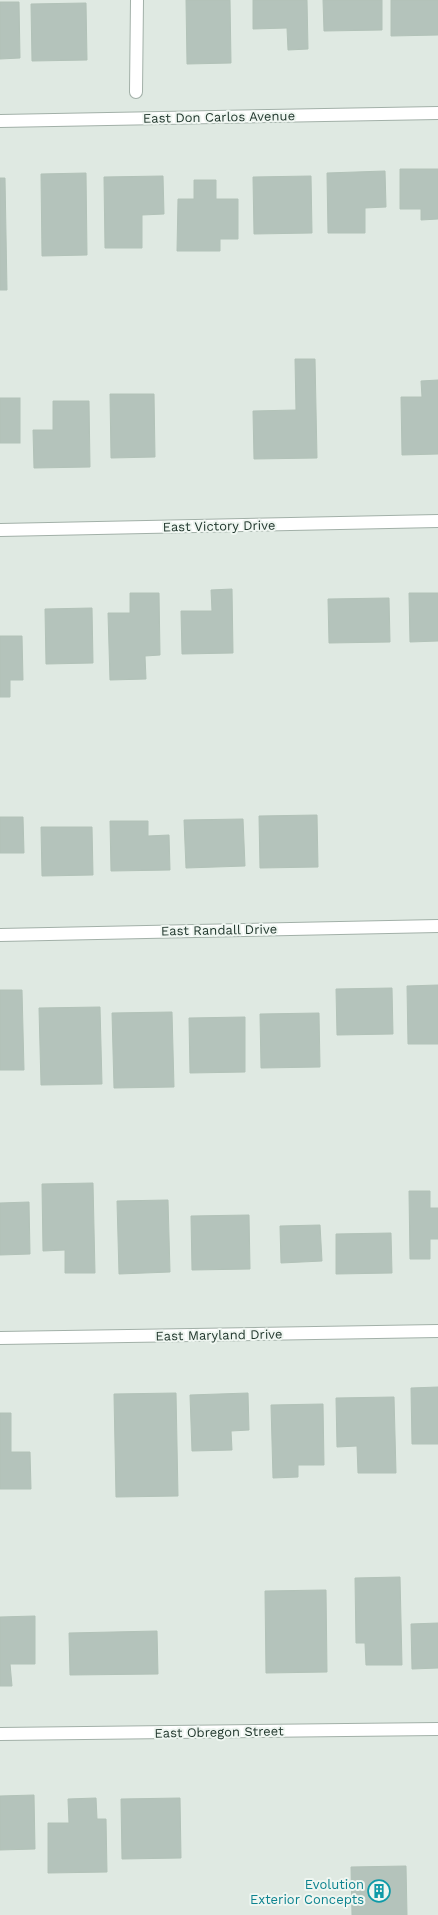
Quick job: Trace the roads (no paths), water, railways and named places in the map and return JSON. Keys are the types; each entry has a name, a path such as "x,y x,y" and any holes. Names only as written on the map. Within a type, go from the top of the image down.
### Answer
{"street":[{"path":"136,92 137,0"},
{"name":"East Don Carlos Avenue","path":"0,122 438,113"},
{"name":"East Victory Drive","path":"0,530 438,521"},
{"name":"East Randall Drive","path":"0,935 438,926"},
{"name":"East Maryland Drive","path":"0,1338 438,1331"},
{"name":"East Obregon Street","path":"0,1734 438,1729"}],"place":[{"name":"Evolution Exterior Concepts","path":"379,1891"}]}
